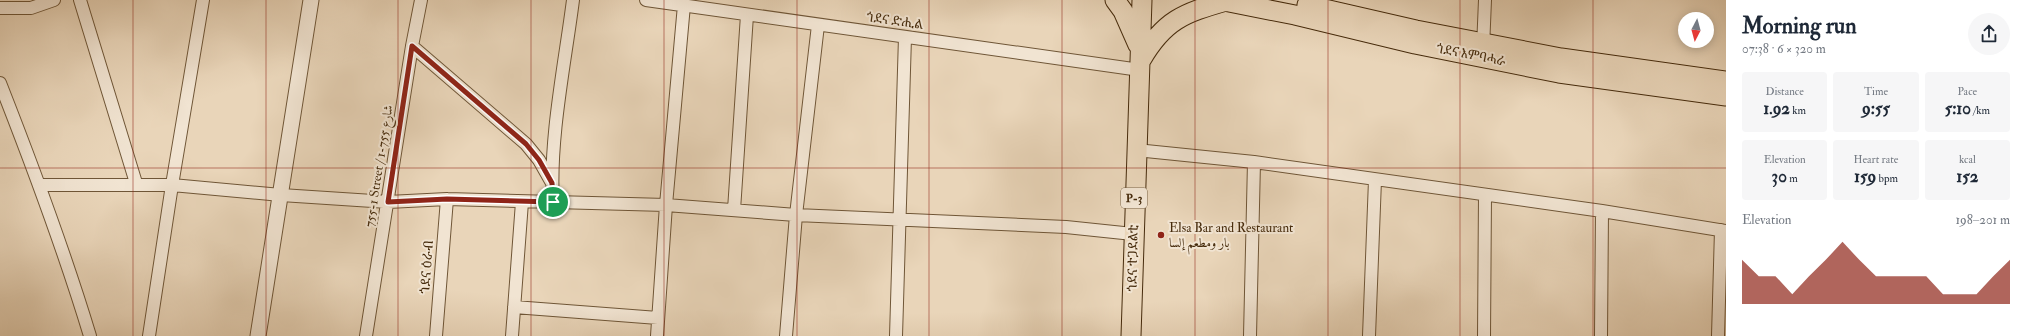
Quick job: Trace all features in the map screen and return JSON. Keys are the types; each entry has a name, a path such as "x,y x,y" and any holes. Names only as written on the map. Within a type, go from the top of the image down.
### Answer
{"main road":[{"path":"1115,0 1131,26 1140,61"},
{"name":"P-3","path":"1140,61 1142,0"},
{"name":"ጎደና እምባሓራ","path":"1284,0 1483,50 1559,73 1726,96"},
{"path":"1140,61 1152,41 1172,22 1195,10 1223,1"},
{"name":"ጎደና እምባሓራ","path":"1223,1 1483,50 1561,58 1726,81"},
{"name":"ጎደና ተጋደልቲ","path":"1131,336 1133,234 1140,61"}],"street":[{"path":"0,8 54,0"},
{"path":"80,0 136,184"},
{"path":"149,336 172,185 203,0"},
{"path":"258,336 311,0"},
{"name":"755-1 Street / شارع 755-1","path":"366,336 412,46 421,0"},
{"path":"553,202 552,183 561,93 574,0"},
{"name":"ጎደና ድሒል","path":"646,0 905,37 1140,61"},
{"path":"1483,50 1485,0"},
{"path":"657,336 666,205 684,6"},
{"path":"734,210 748,15"},
{"path":"786,336 796,215 818,25"},
{"path":"896,336 905,37"},
{"path":"412,46 526,144 539,160 552,183"},
{"path":"0,83 40,185 71,274 90,336"},
{"path":"1136,150 1254,162 1485,196 1602,211 1724,230 1718,336"},
{"path":"1250,336 1254,162"},
{"path":"1368,336 1375,180"},
{"path":"40,185 172,185 281,195 388,202 447,199 666,205 796,215 1066,227 1133,234"},
{"path":"1484,336 1485,196"},
{"name":"ጎደና ዕራብ","path":"436,336 447,199"},
{"path":"512,336 522,202"},
{"path":"1601,336 1602,211"},
{"path":"514,307 658,318"}],"place":[{"name":"Elsa Bar and Restaurant بار ومطعم إلسا","path":"1161,235"}],"route":[{"path":"412,46 455,81 526,144 539,160 552,183 553,202 447,199 388,202 412,46"}]}
